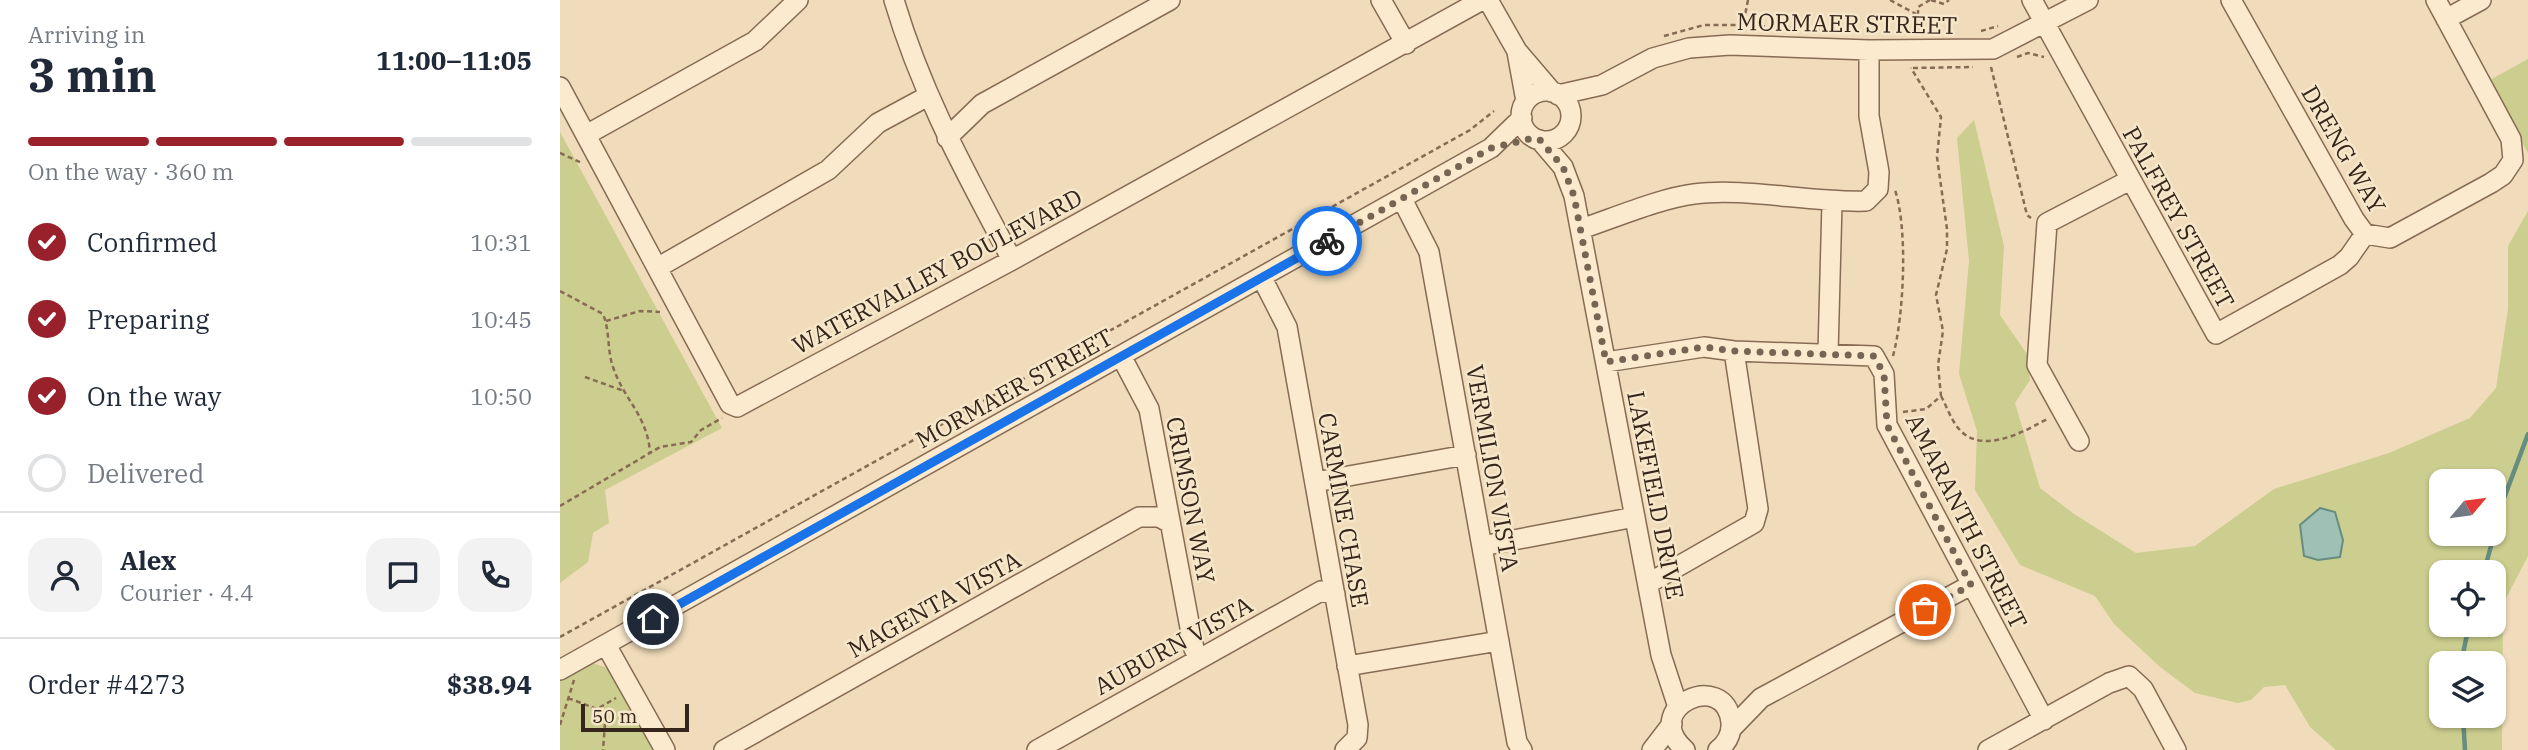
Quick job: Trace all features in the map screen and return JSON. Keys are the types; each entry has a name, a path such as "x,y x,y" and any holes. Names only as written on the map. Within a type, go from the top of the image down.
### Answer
{"street":[{"path":"586,135 755,41 798,0"},
{"path":"894,0 911,59 947,138 1012,260"},
{"path":"947,138 982,104 1170,0"},
{"path":"1381,0 1405,44"},
{"name":"WATERVALLEY BOULEVARD","path":"560,87 730,404 737,407 1012,260 1482,0"},
{"path":"1488,0 1517,51 1567,104 1568,125 1553,140 1537,139 1524,129 1517,51"},
{"name":"PALFREY STREET","path":"2032,0 2216,334 2340,265 2365,234"},
{"name":"MORMAER STREET","path":"1555,93 1602,85 1653,58 1689,48 1730,45 1869,50 1993,49 2088,0"},
{"name":"DRENG WAY","path":"2231,0 2365,234 2390,239 2491,183 2503,175 2514,160 2511,139 2436,0"},
{"path":"2446,19 2481,0"},
{"path":"1581,229 1692,194 1718,193 1832,203 1866,201 1878,189 1879,172 1869,117 1869,50"},
{"name":"MORMAER STREET","path":"1568,125 1602,85"},
{"path":"1524,109 1538,92 1555,93"},
{"path":"657,268 828,170 878,123 928,96"},
{"name":"MORMAER STREET","path":"1491,148 1524,109"},
{"name":"LAKEFIELD DRIVE","path":"1568,125 1563,167 1581,229 1675,715 1677,743 1685,750"},
{"name":"MORMAER STREET","path":"568,670 606,645 1491,148 1537,139"},
{"name":"LAKEFIELD DRIVE","path":"1537,139 1563,167"},
{"path":"2079,441 2037,366 2047,223 2130,180"},
{"name":"VERMILION VISTA","path":"1402,199 1429,252 1517,743 1522,750"},
{"path":"1828,353 1832,203"},
{"name":"CARMINE CHASE","path":"1262,278 1287,327 1359,725 1357,738 1345,750"},
{"name":"AMARANTH STREET","path":"1606,362 1704,347 1734,351 1874,356 1884,374 1887,425 2044,720"},
{"path":"1649,583 1755,523 1758,509 1734,351"},
{"name":"CRIMSON WAY","path":"1121,356 1149,410 1194,649 1199,659"},
{"path":"1315,482 1466,455"},
{"name":"MAGENTA VISTA","path":"724,750 1139,517 1160,517 1170,523"},
{"path":"1482,546 1635,517"},
{"path":"1726,743 1761,698 1971,585"},
{"name":"AUBURN VISTA","path":"1037,750 1321,590 1335,594"},
{"path":"1347,666 1499,641"},
{"path":"606,645 665,750"},
{"path":"1664,661 1729,714 1726,743"},
{"path":"1988,750 2109,683 2129,676 2143,689 2176,750"},
{"path":"1652,750 1687,699 1761,698"}],"path":[{"path":"1743,25 1748,0"},
{"path":"1890,0 1916,14"},
{"path":"1918,35 1916,14 1922,3 1930,0 1944,5 1949,0"},
{"path":"1969,35 2006,24"},
{"path":"1663,36 1704,25 1843,31"},
{"path":"2010,60 2028,53 2051,59 2062,52"},
{"path":"1902,61 1912,68 1941,117 1937,157 1947,229 1947,249 1936,295 1944,331 1938,365 1941,396 1958,428 1968,438 1984,441 2004,438 2052,416 2056,423"},
{"path":"2000,62 1990,64 2027,215 2038,223"},
{"path":"1912,68 1979,66"},
{"path":"560,637 1458,137 1494,111"},
{"path":"560,153 589,166"},
{"path":"1891,179 1902,211 1899,331 1891,365"},
{"path":"560,291 597,308 606,321 612,366 624,391 643,418 650,452"},
{"path":"606,321 651,309 664,315"},
{"path":"585,377 624,391"},
{"path":"1885,411 1919,411 1937,403 1941,396"},
{"path":"560,506 660,447 691,442 701,430 722,419 724,407"},
{"path":"560,725 568,698 568,670"},
{"path":"597,709 623,695"},
{"path":"568,698 597,709 605,723 603,750"}],"green space":[{"path":"2528,59 2528,153 2488,81"},
{"path":"1974,120 2004,246 2000,315 2027,354 2030,380 2015,403 2040,488 2074,514 2136,553 2195,546 2274,489 2389,453 2470,418 2496,388 2508,309 2508,246 2528,211 2528,556 2506,598 2506,560 2429,560 2429,637 2503,637 2503,651 2429,651 2429,728 2502,728 2502,750 2336,750 2310,727 2285,685 2264,687 2251,700 2238,703 2195,693 2160,667 2114,624 2095,596 2020,565 1975,490 1977,431 1959,374 1969,261 1957,138"},
{"path":"560,132 722,428 605,490 609,523 593,533 588,562 560,583"},
{"path":"589,662 611,669 653,750 560,750 560,679"}],"water":[{"path":"2320,508 2335,512 2343,540 2340,557 2318,560 2304,556 2300,525"}],"waterway":[{"path":"2487,560 2503,501 2528,434"},
{"path":"2464,651 2466,637"},
{"path":"2464,728 2465,750"}],"way so far":[{"path":"1327,241 1491,148 1534,138 1540,140 1563,167 1574,196 1606,362 1704,347 1734,351 1874,356 1884,374 1887,425 1933,508 1971,585 1925,610"}],"route":[{"path":"653,619 1327,241"}]}
